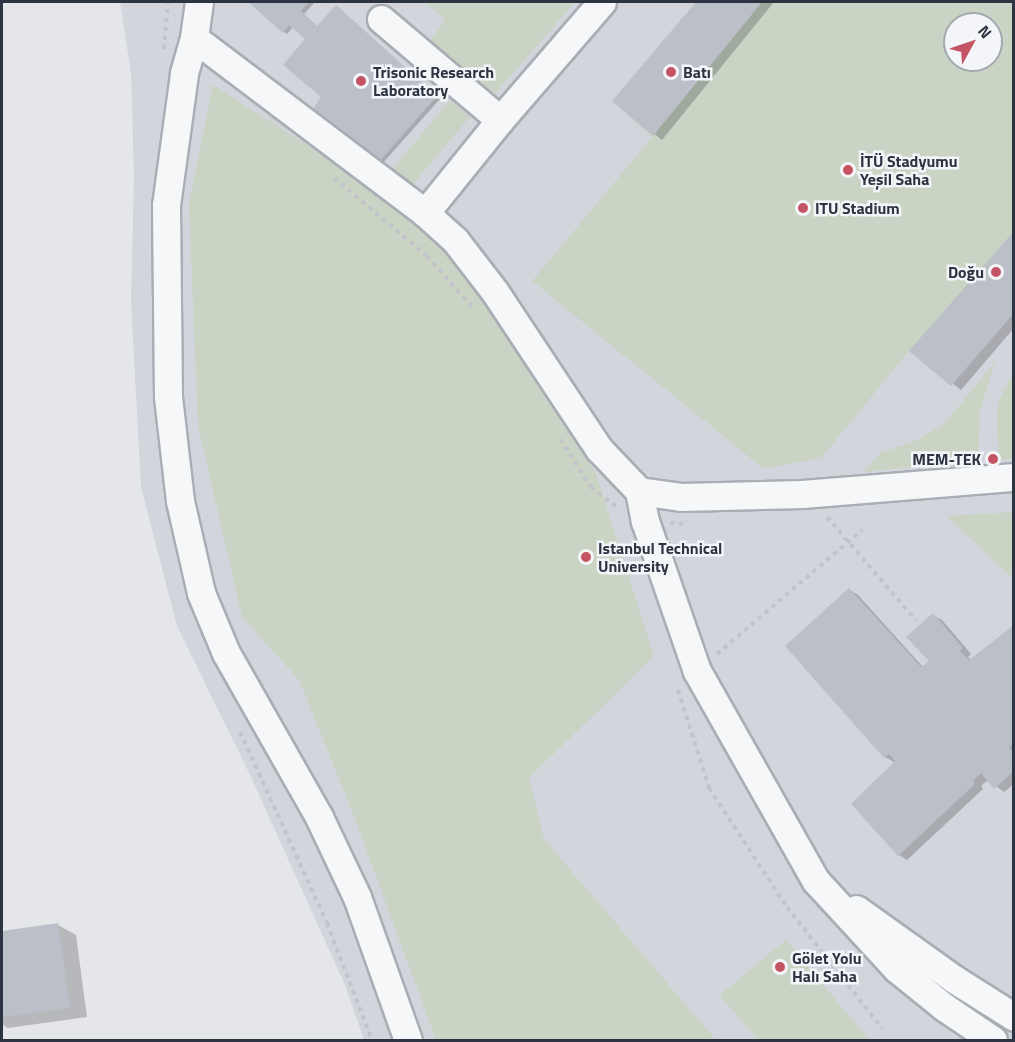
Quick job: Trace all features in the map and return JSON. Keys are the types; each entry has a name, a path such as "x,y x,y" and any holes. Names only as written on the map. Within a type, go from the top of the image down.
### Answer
{"street":[{"path":"199,2 194,38 184,74 166,205 168,397 180,501 201,594 213,623 226,653 319,817 357,897 408,1041"},
{"path":"425,213 500,120 602,2"},
{"path":"381,19 500,120"},
{"path":"194,38 425,213 455,240 489,284 599,449 639,491 645,521 697,671 816,881 897,969 944,1007 993,1041"},
{"path":"639,491 681,497 802,494 1014,477"},
{"path":"816,881 954,980 1014,1017"}],"path":[{"path":"164,57 168,2"},
{"path":"802,494 823,512 916,621"},
{"path":"697,671 862,530"},
{"path":"709,788 787,907 882,1028"}],"shaded area":[{"name":"Istanbul Technical University","path":"120,2 1013,2 1013,1040 364,1040 345,985 251,777 177,626 141,487 131,301 134,175 131,73"}],"green space":[{"path":"425,2 575,2 493,96 427,46 445,20"},
{"name":"ITU Stadium","path":"696,2 1013,2 1013,313 951,386 909,351 821,458 764,469 532,281 652,137 612,101"},
{"path":"213,85 426,221 487,304 596,474 654,656 529,778 544,839 716,1040 436,1040 351,808 299,680 242,617 198,425 189,204"},
{"path":"450,100 470,117 413,185 393,168"},
{"path":"995,362 980,411 978,460 864,472 880,453 915,441 943,425"},
{"path":"1013,372 1013,459 998,460 997,405"},
{"path":"1014,512 1013,579 947,516"},
{"name":"Gölet Yolu Halı Saha","path":"786,940 869,1040 758,1040 720,995"}],"building":[{"name":"Trisonic Research Laboratory","path":"248,2 309,2 301,11 317,26 336,5 437,96 378,163 312,110 321,97 283,65 305,39 289,25 283,33"},
{"name":"Batı","path":"696,2 762,2 653,136 612,101"},
{"name":"Doğu","path":"1014,231 1014,313 951,386 909,351"},
{"path":"849,588 921,667 929,661 906,637 933,613 963,648 960,651 969,660 1014,625 1014,743 1009,747 1014,753 1014,771 994,789 981,773 973,781 975,784 898,856 851,804 895,761 889,754 884,758 785,646"},
{"path":"58,923 70,1008 2,1017 2,931"}],"place":[{"name":"Batı","path":"671,72"},
{"name":"Trisonic Research Laboratory","path":"361,81"},
{"name":"İTÜ Stadyumu Yeşil Saha","path":"848,170"},
{"name":"ITU Stadium","path":"803,208"},
{"name":"Doğu","path":"996,272"},
{"name":"MEM-TEK","path":"993,459"},
{"name":"Istanbul Technical University","path":"586,557"},
{"name":"Gölet Yolu Halı Saha","path":"780,967"}]}
